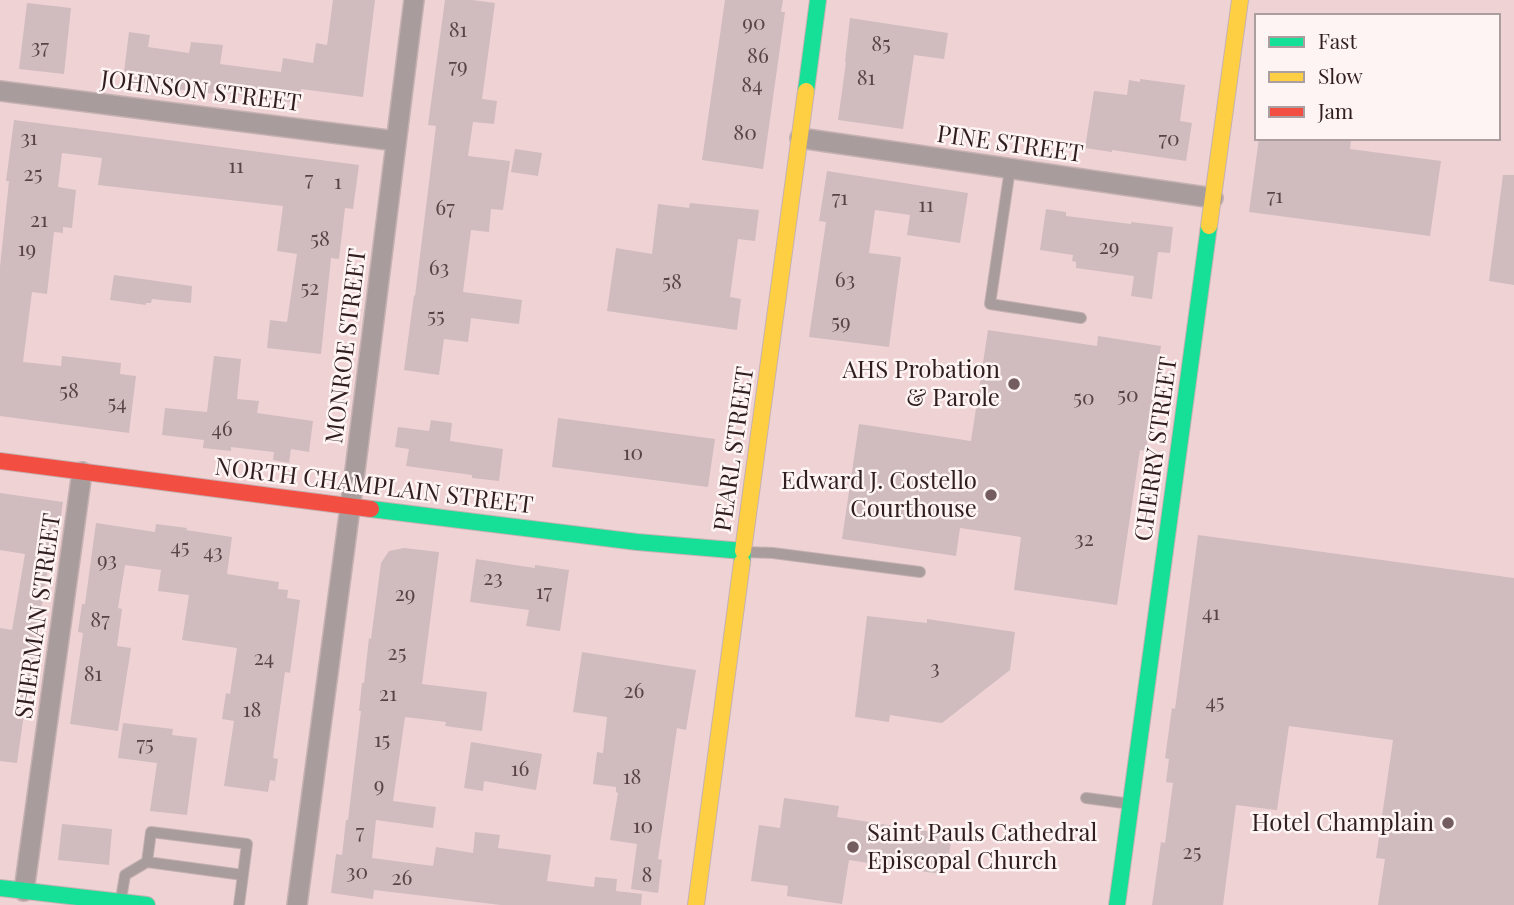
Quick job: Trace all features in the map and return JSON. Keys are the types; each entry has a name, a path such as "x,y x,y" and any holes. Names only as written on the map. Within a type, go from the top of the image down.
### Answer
{"main road":[{"name":"PEARL STREET","path":"695,905 818,0"},
{"name":"CHERRY STREET","path":"1117,905 1240,0"},
{"name":"NORTH CHAMPLAIN STREET","path":"0,461 637,542 743,551"},
{"path":"0,888 35,896 147,905"}],"street":[{"name":"MONROE STREET","path":"297,905 414,0"},
{"name":"JOHNSON STREET","path":"0,91 396,141"},
{"name":"PINE STREET","path":"800,138 1213,198"},
{"name":"SHERMAN STREET","path":"35,896 82,472"}],"lane":[{"path":"1010,169 990,304 1081,318"},
{"path":"743,551 920,572"},
{"path":"1086,798 1131,804"},
{"path":"147,862 151,832 247,845 239,905"},
{"path":"120,902 125,875 147,862 243,875"}],"building":[{"path":"333,0 375,0 363,97 301,89 299,103 175,89 123,80 129,32 150,35 148,47 189,53 191,42 223,45 220,64 281,72 283,58 313,63 316,43 327,45"},
{"path":"445,0 495,3 482,99 497,101 494,124 473,122 468,156 510,161 503,210 491,209 489,232 471,230 463,292 522,300 519,324 471,318 468,342 444,339 439,375 404,370 436,126 428,125"},
{"path":"725,0 783,0 781,12 785,12 763,169 702,160"},
{"path":"27,3 71,8 64,74 19,69"},
{"path":"850,18 948,33 944,59 914,55 903,129 838,120"},
{"path":"1140,79 1185,85 1180,121 1192,123 1186,161 1085,148 1094,91 1127,95 1129,80 1140,82"},
{"path":"14,120 359,165 353,209 345,208 339,259 331,258 321,354 267,348 270,320 287,322 297,254 277,251 283,206 98,185 102,158 62,153 58,187 76,190 72,228 63,227 63,233 54,232 47,294 32,292 23,362 61,366 62,356 121,363 120,374 136,376 129,433 0,416 0,267 9,181 6,181"},
{"path":"1259,140 1351,140 1350,149 1441,161 1430,236 1249,212"},
{"path":"515,149 542,153 538,176 511,172"},
{"path":"827,171 968,193 960,243 907,235 910,215 875,210 869,253 901,257 889,347 809,337 826,222 819,221"},
{"path":"1503,175 1514,175 1514,285 1489,281"},
{"path":"690,203 759,210 755,241 738,239 730,297 741,299 737,330 607,311 616,248 652,254 658,204 689,208"},
{"path":"1046,209 1066,212 1066,216 1173,227 1170,253 1158,252 1152,299 1131,296 1134,276 1076,268 1076,262 1072,261 1073,255 1040,250"},
{"path":"114,275 192,286 191,303 152,299 151,303 146,305 110,300"},
{"name":"Edward J. Costello Courthouse","path":"988,330 1097,346 1098,336 1161,346 1146,451 1140,450 1117,605 1014,590 1021,537 960,528 956,556 842,539 859,424 971,441"},
{"path":"214,356 241,359 237,399 259,401 257,413 313,421 309,452 291,449 289,463 273,460 274,452 231,447 231,451 203,448 204,440 162,435 165,408 207,412"},
{"path":"558,418 715,439 708,487 552,467"},
{"path":"431,420 452,423 450,441 503,449 499,481 406,466 409,449 395,447 398,427 429,431"},
{"path":"0,493 63,502 55,558 50,557 17,763 0,761 0,628 12,630 25,554 0,550"},
{"path":"96,523 155,532 156,524 232,537 227,574 279,582 278,589 288,590 287,598 300,600 290,673 285,672 273,758 278,759 275,781 270,780 268,792 224,786 234,721 222,719 226,693 230,694 237,648 182,640 189,595 158,591 161,570 125,565 118,608 122,609 117,646 131,648 118,731 70,724 83,633 78,632 82,604 85,604"},
{"path":"1198,535 1514,578 1514,905 1378,905 1385,859 1376,858 1393,740 1289,726 1277,810 1236,805 1223,905 1152,905 1161,842 1165,843 1173,783 1166,782 1169,759 1165,758 1172,708 1175,709"},
{"path":"404,548 439,552 422,684 487,692 482,731 445,726 446,722 405,717 393,801 436,807 433,828 376,820 372,858 433,866 436,847 473,853 475,832 500,835 498,848 551,855 547,881 594,887 595,877 617,879 616,891 642,894 641,905 501,905 374,890 373,899 331,893 336,854 342,855 348,820 362,683 381,563 389,551"},
{"path":"476,559 569,570 560,631 526,626 529,610 470,602"},
{"path":"867,616 927,623 927,619 1015,632 1010,670 942,723 890,715 889,722 855,717"},
{"path":"582,652 696,670 686,730 677,728 658,859 662,860 658,893 631,889 637,844 610,840 618,793 616,787 593,784 597,752 603,753 607,717 573,712"},
{"path":"123,723 173,729 172,735 197,738 187,815 150,811 157,763 118,758"},
{"path":"471,742 542,754 536,790 484,781 483,791 464,788"},
{"name":"Saint Pauls Cathedral Episcopal Church","path":"784,798 839,806 837,817 952,835 946,875 849,860 842,904 787,896 788,886 751,881 759,825 780,828"},
{"path":"62,824 112,829 109,865 58,860"}],"traffic: fast":[{"path":"806,91 818,0"},
{"path":"1117,905 1209,226"},
{"path":"371,509 637,542 743,551 742,562"},
{"path":"0,888 147,905"}],"traffic: slow":[{"path":"1209,226 1240,0"},
{"path":"743,551 806,91"},
{"path":"696,905 742,562"}],"traffic: jam":[{"path":"0,461 371,509"}],"place":[{"name":"AHS Probation & Parole","path":"1014,384"},
{"name":"Edward J. Costello Courthouse","path":"991,495"},
{"name":"Hotel Champlain","path":"1448,823"},
{"name":"Saint Pauls Cathedral Episcopal Church","path":"853,847"}]}
